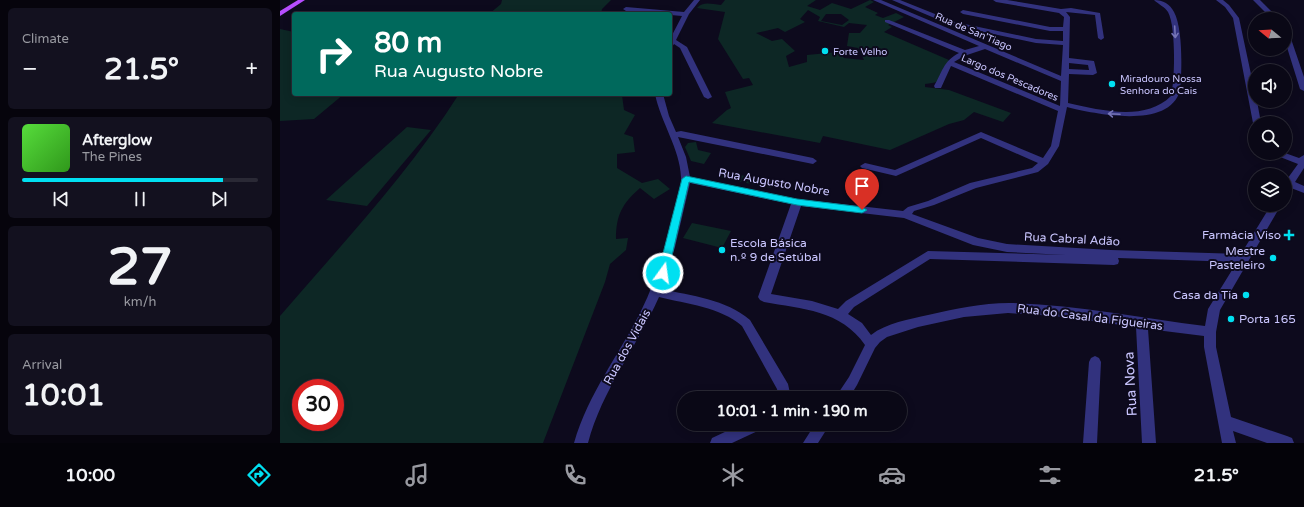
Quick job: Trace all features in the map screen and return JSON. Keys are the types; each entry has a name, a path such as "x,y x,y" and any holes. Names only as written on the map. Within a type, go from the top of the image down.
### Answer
{"main road":[{"path":"280,10 297,0"},
{"path":"280,14 302,0"}],"street":[{"path":"672,42 686,14 697,0"},
{"name":"Rua de San'Tiago","path":"876,0 987,46 1065,76 1093,73 1091,63 1066,60"},
{"path":"895,0 953,24 1036,41 1066,43"},
{"path":"996,0 1061,11 1071,10 1098,14 1101,38"},
{"name":"Largo dos Pescadores","path":"949,63 1064,107 1101,113 1120,114 1146,112 1162,107 1175,97 1178,83 1175,23 1171,13 1162,3 1157,0"},
{"path":"1219,0 1227,6 1236,18 1256,116"},
{"path":"1256,0 1269,12"},
{"path":"626,9 662,12"},
{"path":"905,215 911,208 931,203 973,185 1035,170 1045,162 1055,146 1064,107 1067,15 1061,11"},
{"path":"963,12 1050,28 1067,29"},
{"path":"672,13 686,14"},
{"path":"888,21 965,53"},
{"path":"672,44 676,42 683,47 708,97"},
{"path":"938,86 943,79 949,63 965,53 987,46"},
{"path":"1292,52 1304,90"},
{"path":"659,96 660,105 685,165 686,179"},
{"path":"672,135 680,134 701,138 813,162"},
{"path":"865,166 896,173 981,135 1045,162"},
{"path":"676,145 701,138"},
{"path":"1292,157 1304,161 1292,179"},
{"name":"Rua Augusto Nobre","path":"686,179 797,202 905,215"},
{"name":"Rua dos Vidais","path":"581,443 587,419 596,400 636,333 656,292 663,273 686,179"},
{"path":"1292,188 1304,190"},
{"path":"797,202 764,297 828,310 840,315 856,325 871,344"},
{"path":"1228,443 1210,347 1210,332 1214,308 1272,212"},
{"name":"Rua Cabral Adão","path":"905,215 991,246 1111,254 1243,258"},
{"path":"840,315 850,304 928,255 1114,261 1111,254"},
{"path":"656,292 726,310 742,318 784,391"},
{"name":"Rua do Casal da Figueiras","path":"846,391 853,381 871,344 883,333 918,322 964,312 1008,308 1055,311 1210,332"},
{"name":"Rua Nova","path":"1142,323 1149,443"},
{"path":"1090,443 1096,362"},
{"path":"1225,422 1287,443"},
{"path":"717,443 742,431"},
{"path":"810,443 819,431"}],"green space":[{"path":"502,0 611,0 602,9 601,12 491,12 501,4"},
{"path":"725,0 816,0 807,6 820,10 832,3 851,9 870,0 874,2 865,7 878,13 875,15 883,18 896,13 904,17 888,25 892,27 884,32 949,60 940,80 925,84 925,87 949,90 1011,113 1003,122 974,112 964,120 949,124 890,150 823,136 820,143 712,123 731,108 725,92 753,85 749,78 743,79 718,39 725,12 697,8 702,4 721,5","holes":["808,10 820,17 818,21 844,27 849,23 867,25 860,33 849,33 847,46 858,48 864,60 844,58 838,52 807,55 807,62 789,67 786,56 795,51 782,39 772,41 756,33 778,28 785,32 805,22 800,19","826,14 841,14 849,20 842,25 821,21"]},
{"path":"280,29 292,32 292,96 342,96 314,119 280,121"},
{"path":"458,96 622,96 624,110 635,115 624,134 633,137 635,152 617,154 617,168 642,183 658,179 670,189 654,199 640,188 621,210 617,223 616,239 628,238 626,250 610,264 605,282 543,443 280,443 280,316 374,208 439,124"},
{"path":"407,127 431,130 367,206 326,200"},
{"path":"696,142 698,150 711,153 704,164 691,161 685,147 688,143"},
{"path":"722,171 745,176 741,182 718,177"},
{"path":"750,177 774,182 771,188 746,183"},
{"path":"692,223 731,231 722,248 683,238"}],"place":[{"name":"Forte Velho","path":"825,51"},
{"name":"Miradouro Nossa Senhora do Cais","path":"1112,84"},
{"name":"Farmácia Viso","path":"1289,235"},
{"name":"Escola Básica n.º 9 de Setúbal","path":"722,250"},
{"name":"Mestre Pasteleiro","path":"1273,258"},
{"name":"Casa da Tia","path":"1246,295"},
{"name":"Porta 165","path":"1231,319"}],"route":[{"path":"663,273 686,179 797,202 862,210"}]}
